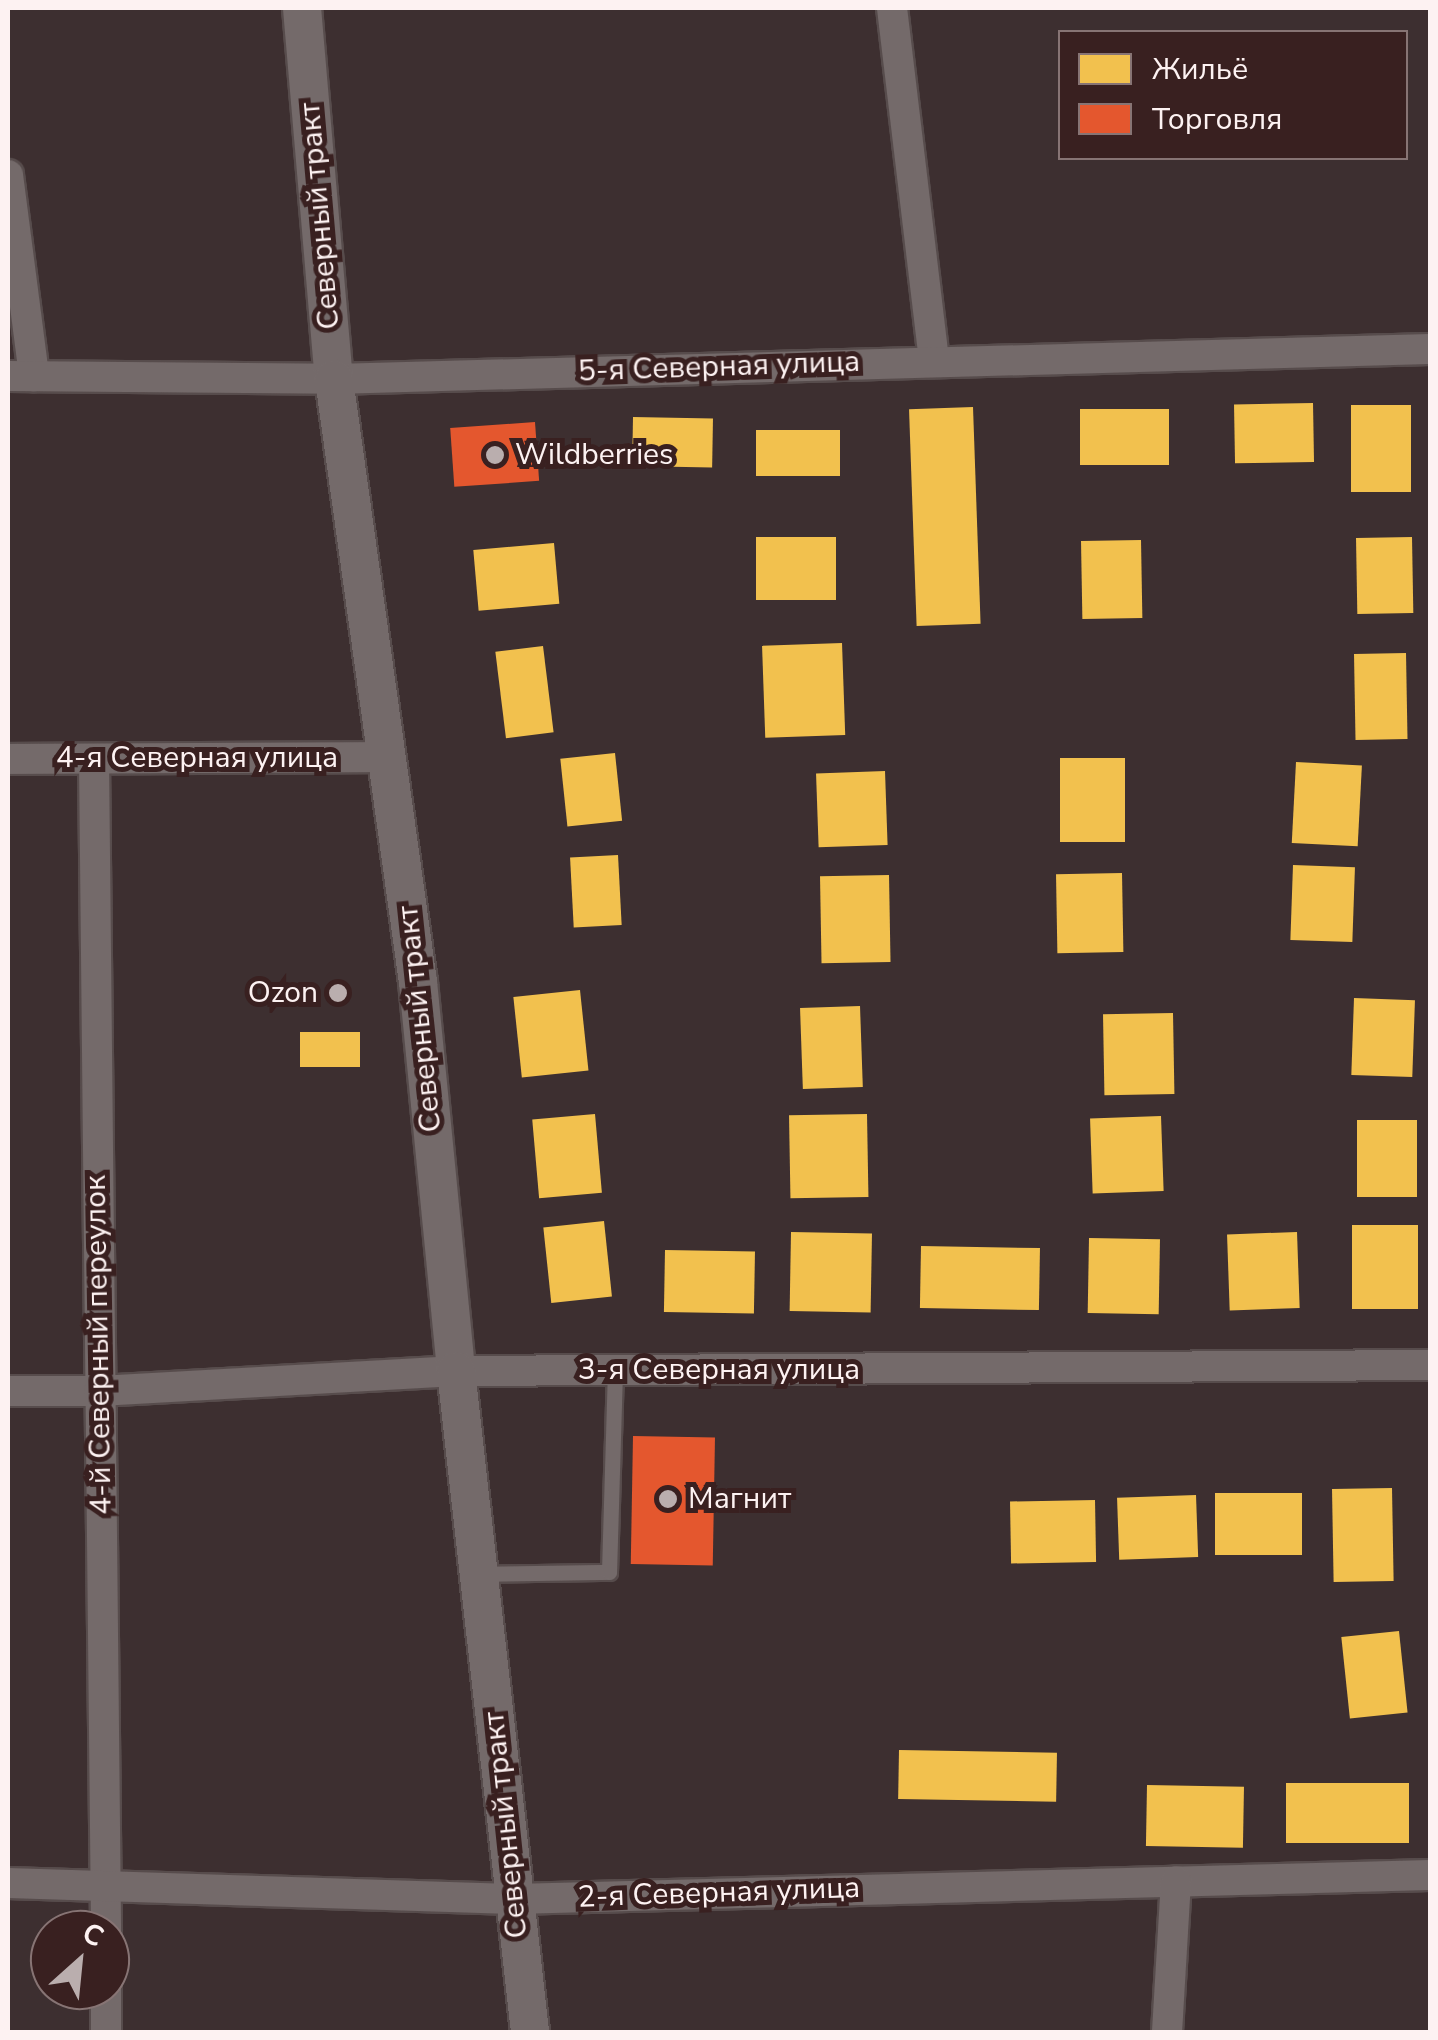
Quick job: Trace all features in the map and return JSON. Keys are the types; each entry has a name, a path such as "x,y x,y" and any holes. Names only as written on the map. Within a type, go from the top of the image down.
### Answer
{"street":[{"name":"Северный тракт","path":"302,8 334,379 418,982 456,1371 530,2032"},
{"path":"892,8 934,360"},
{"path":"8,176 20,376"},
{"name":"5-я Северная улица","path":"20,376 334,379 1430,349"},
{"name":"4-я Северная улица","path":"8,759 386,757"},
{"name":"4-й Северный переулок","path":"94,760 106,1910"},
{"name":"3-я Северная улица","path":"8,1391 99,1391 456,1371 1430,1366"},
{"name":"2-я Северная улица","path":"8,1882 514,1899 1430,1874"},
{"path":"1167,2032 1176,1881"}],"lane":[{"path":"478,1574 608,1572 616,1370"}],"building: Жильё":[{"path":"1313,403 1314,462 1235,463 1234,404"},
{"path":"1351,405 1411,405 1411,492 1351,492"},
{"path":"973,407 981,624 917,626 909,409"},
{"path":"1080,409 1169,409 1169,465 1080,465"},
{"path":"633,417 713,418 712,467 632,466"},
{"path":"756,430 840,430 840,476 756,476"},
{"path":"756,537 836,537 836,600 756,600"},
{"path":"1412,537 1413,613 1357,614 1356,538"},
{"path":"1141,540 1142,618 1082,619 1081,541"},
{"path":"554,543 559,604 479,611 473,550"},
{"path":"842,643 845,735 765,738 762,646"},
{"path":"543,646 554,732 506,738 495,652"},
{"path":"1406,653 1408,739 1356,740 1354,654"},
{"path":"615,753 622,821 567,826 560,759"},
{"path":"1060,758 1125,758 1125,842 1060,842"},
{"path":"1296,762 1362,765 1358,846 1292,843"},
{"path":"885,771 888,845 819,847 816,773"},
{"path":"618,855 622,925 574,927 570,858"},
{"path":"1293,865 1355,867 1352,942 1290,940"},
{"path":"1122,873 1123,952 1057,953 1056,874"},
{"path":"889,875 891,962 822,963 820,876"},
{"path":"580,990 588,1071 522,1078 513,997"},
{"path":"1354,998 1415,1000 1412,1077 1351,1075"},
{"path":"860,1006 863,1087 803,1089 800,1008"},
{"path":"1173,1013 1174,1094 1104,1095 1103,1014"},
{"path":"300,1032 360,1032 360,1067 300,1067"},
{"path":"595,1114 602,1193 539,1198 532,1119"},
{"path":"867,1114 868,1197 790,1198 789,1115"},
{"path":"1161,1116 1164,1191 1093,1193 1090,1118"},
{"path":"1357,1120 1417,1120 1417,1197 1357,1197"},
{"path":"604,1221 612,1297 551,1303 543,1227"},
{"path":"1352,1225 1418,1225 1418,1309 1352,1309"},
{"path":"791,1232 872,1233 871,1312 790,1311"},
{"path":"1297,1232 1300,1308 1230,1310 1227,1234"},
{"path":"1089,1238 1160,1239 1159,1314 1088,1313"},
{"path":"921,1246 1040,1248 1039,1310 920,1308"},
{"path":"665,1250 755,1252 754,1314 664,1312"},
{"path":"1392,1488 1394,1581 1334,1582 1332,1489"},
{"path":"1215,1493 1302,1493 1302,1555 1215,1555"},
{"path":"1196,1495 1198,1557 1119,1560 1117,1498"},
{"path":"1095,1500 1096,1562 1011,1563 1010,1501"},
{"path":"1399,1631 1408,1713 1350,1719 1341,1637"},
{"path":"899,1750 1057,1753 1056,1802 898,1799"},
{"path":"1286,1783 1409,1783 1409,1843 1286,1843"},
{"path":"1147,1785 1244,1787 1243,1848 1146,1846"}],"building: Торговля":[{"name":"Wildberries","path":"535,422 539,481 454,487 450,428"},
{"path":"633,1436 715,1437 713,1565 631,1564"}],"place":[{"name":"Wildberries","path":"495,455"},
{"name":"Ozon","path":"338,993"},
{"name":"Магнит","path":"668,1499"}]}
